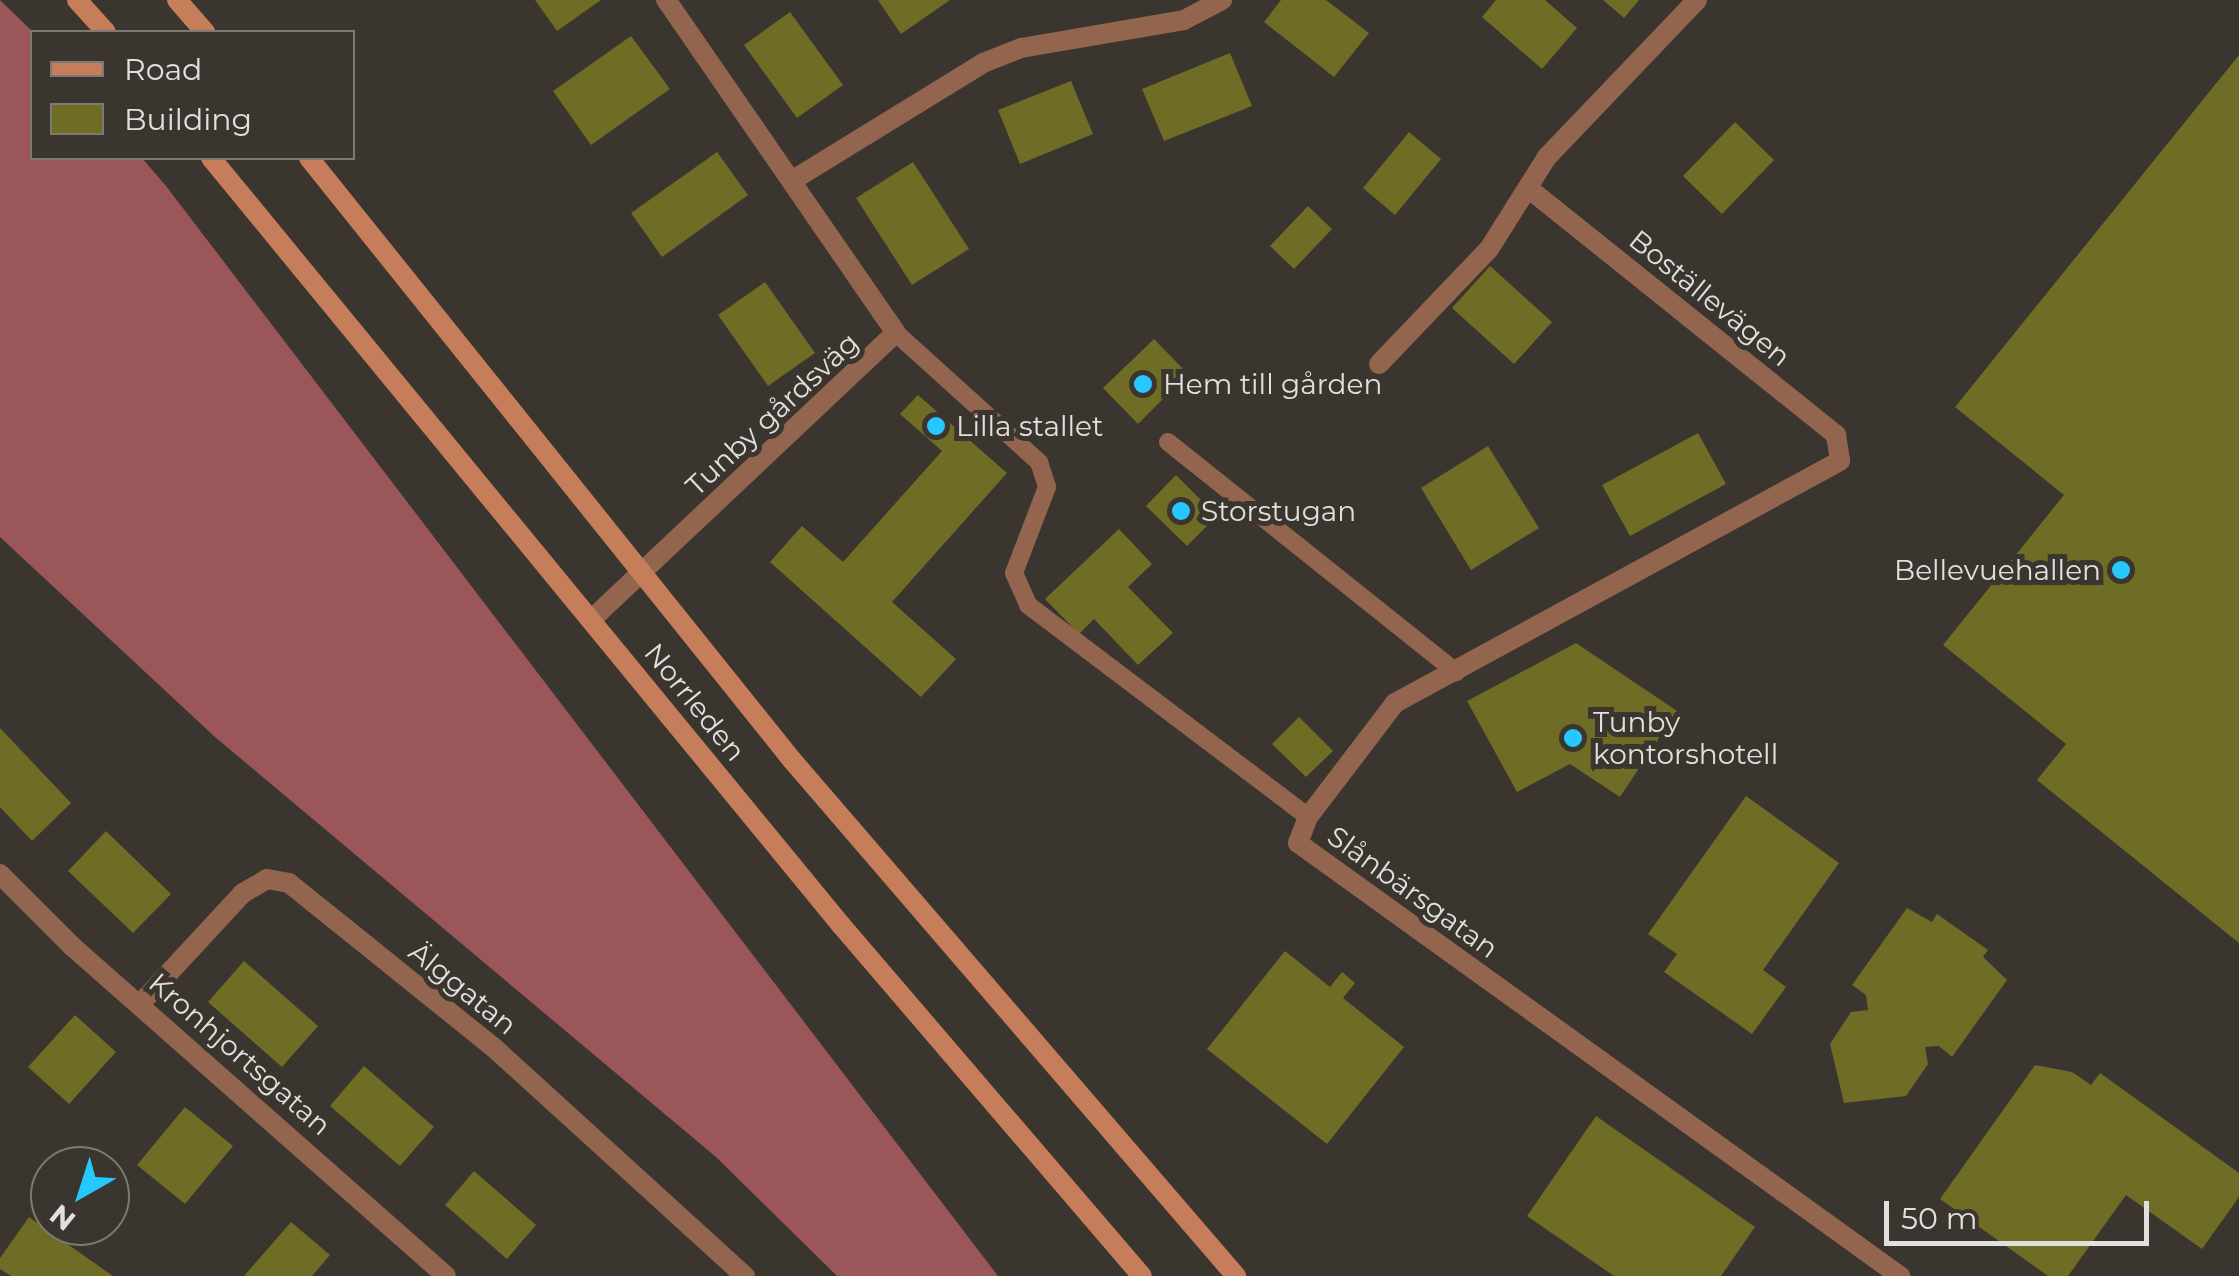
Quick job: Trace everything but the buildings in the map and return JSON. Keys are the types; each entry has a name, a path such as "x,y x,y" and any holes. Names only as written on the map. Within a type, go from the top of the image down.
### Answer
{"main road":[{"path":"76,0 104,30"},
{"path":"177,0 203,30"},
{"name":"Norrleden","path":"214,160 841,925 1142,1276"},
{"name":"Norrleden","path":"311,160 804,775 1236,1276"}],"street":[{"name":"Tunby gårdsväg","path":"592,618 896,334 666,0"},
{"path":"793,180 982,64 1022,48 1184,20 1222,0"},
{"path":"1379,364 1489,249 1548,157 1697,0"},
{"name":"Boställevägen","path":"1528,188 1836,435 1840,462"},
{"name":"Slånbärsgatan","path":"1840,462 1395,703 1308,817 1298,844 1900,1276"},
{"name":"Kronhjortsgatan","path":"0,874 448,1275"},
{"name":"Älggatan","path":"140,1003 243,893 267,879 288,884 492,1046 746,1276"}],"lane":[{"path":"896,334 1039,462 1047,487 1014,573 1028,605 1308,817"},
{"path":"1168,442 1456,672"}],"shaded area":[{"path":"0,0 31,30 30,160 144,160 998,1276 837,1276 716,1157 215,737 0,537"}],"place":[{"name":"Hem till gården","path":"1143,384"},
{"name":"Lilla stallet","path":"936,426"},
{"name":"Storstugan","path":"1181,511"},
{"name":"Bellevuehallen","path":"2121,570"},
{"name":"Tunby kontorshotell","path":"1573,738"}]}
